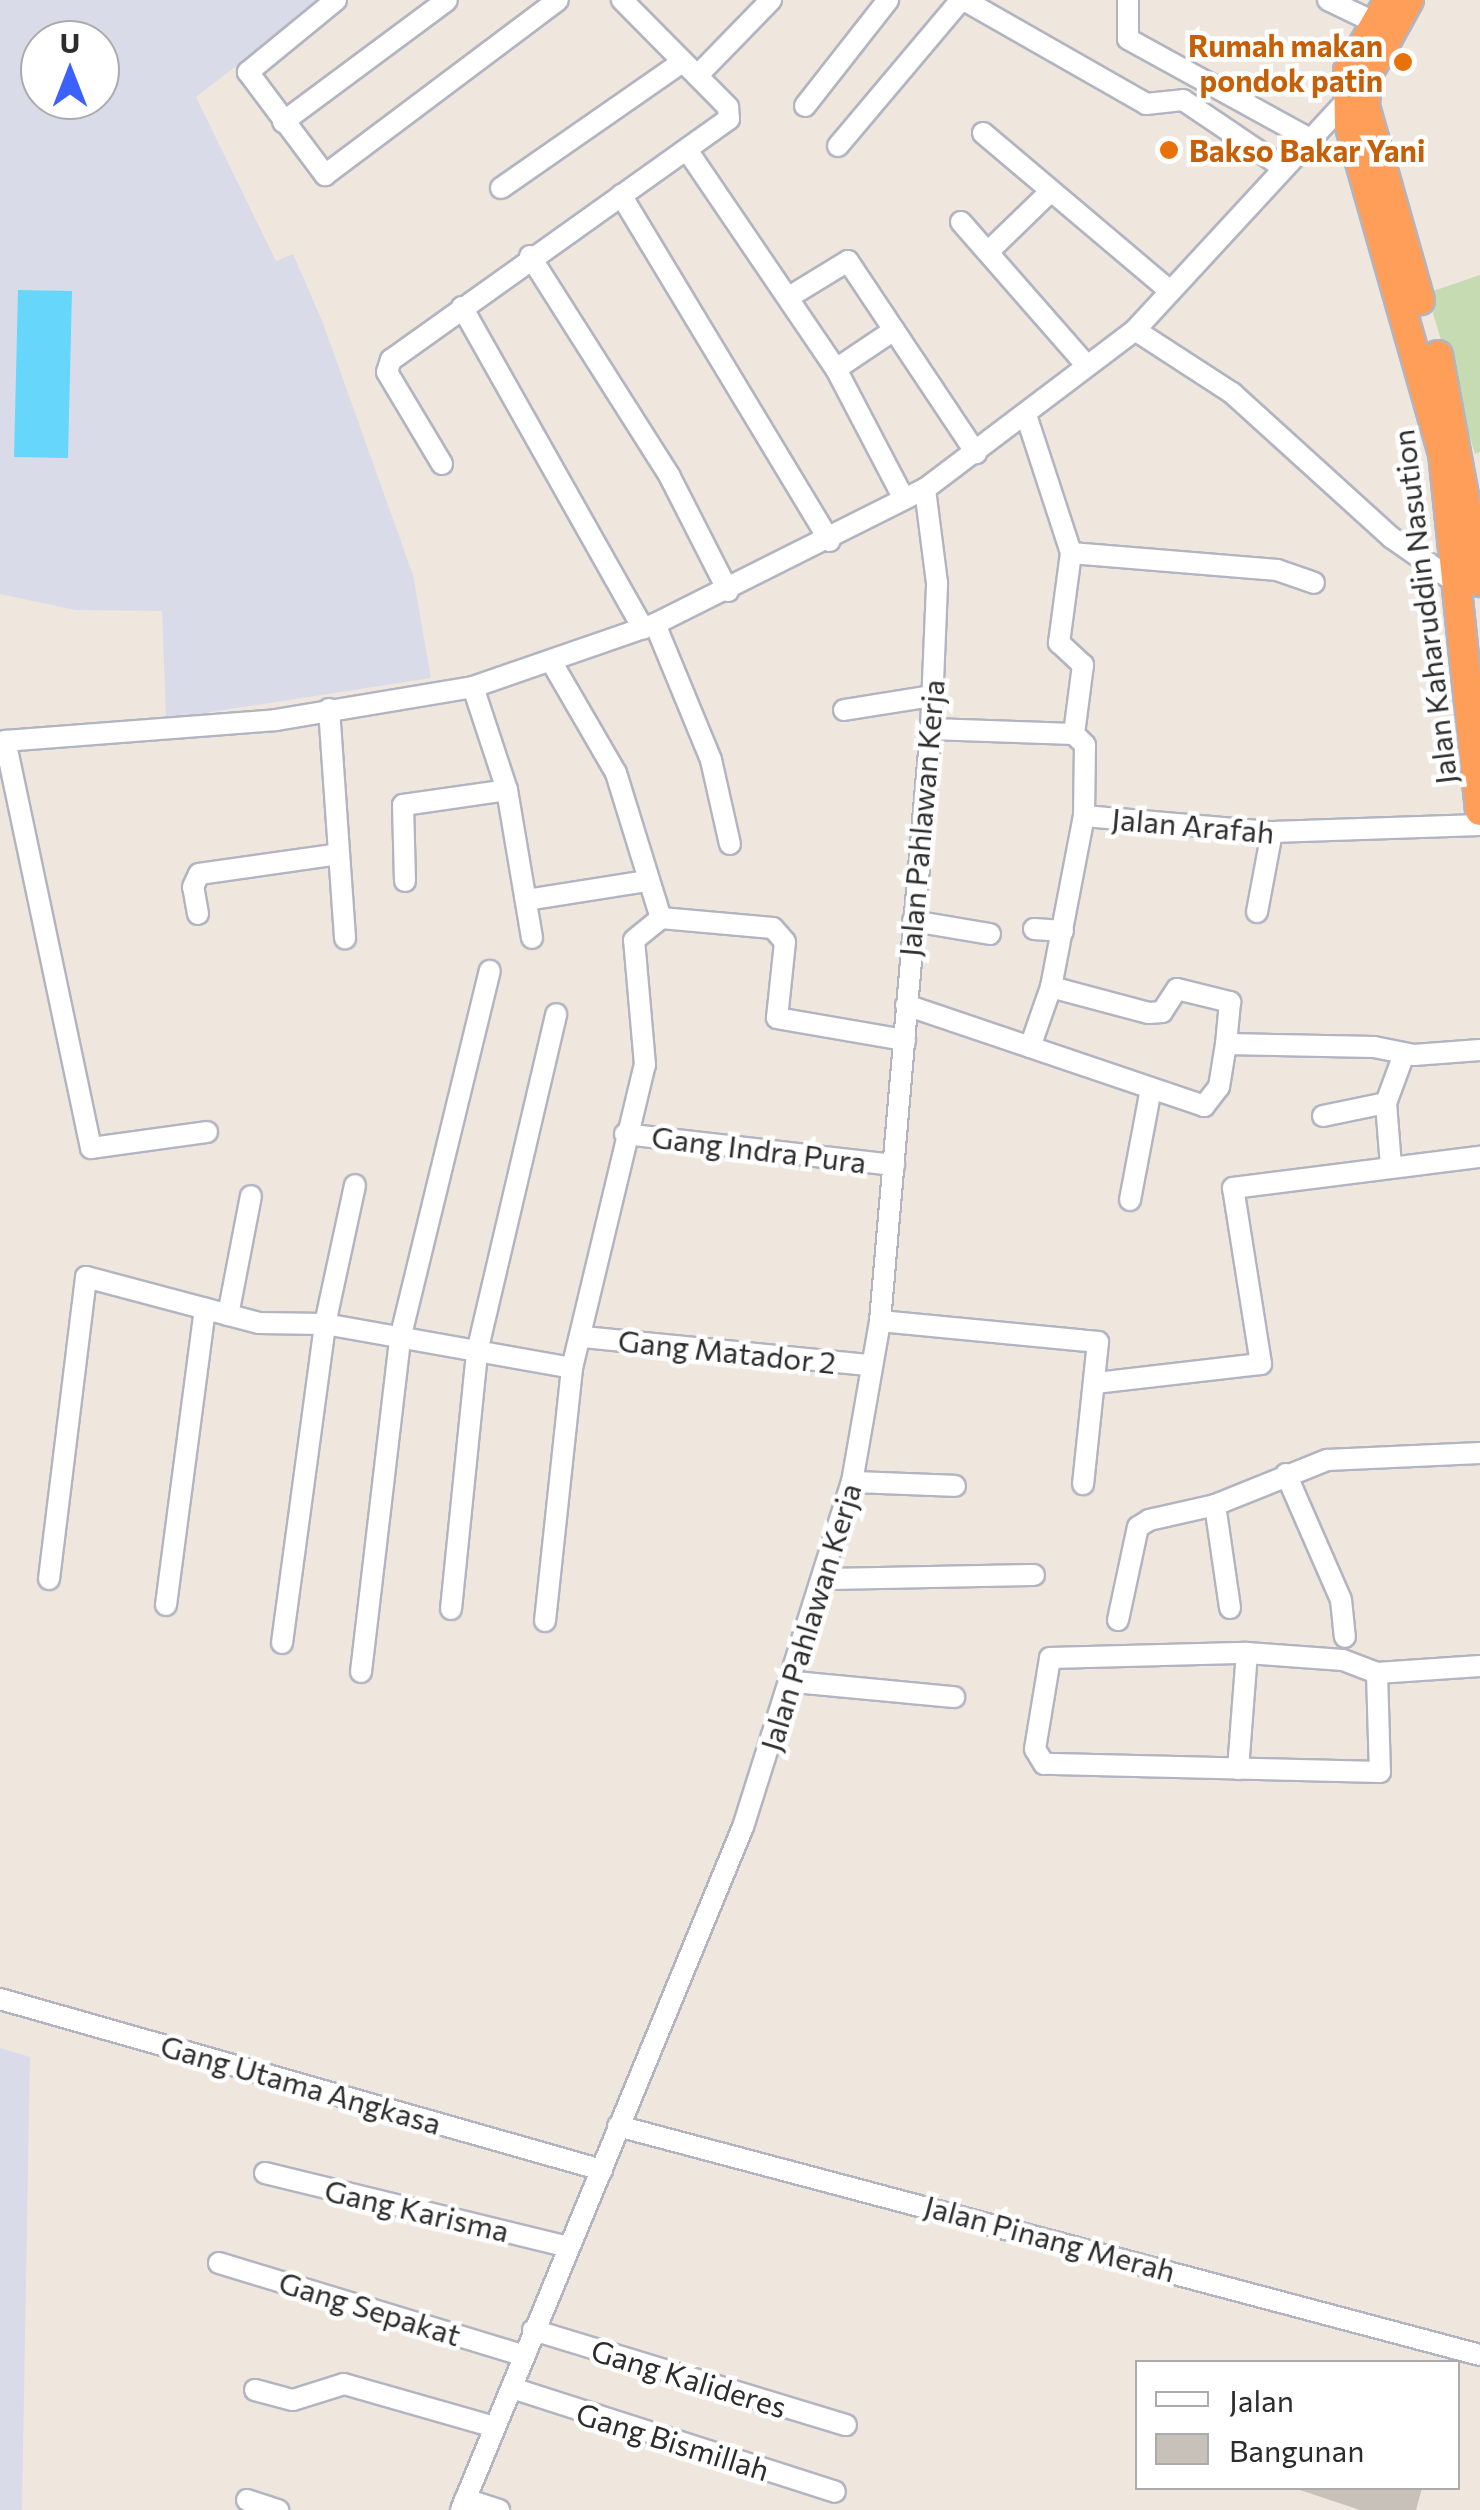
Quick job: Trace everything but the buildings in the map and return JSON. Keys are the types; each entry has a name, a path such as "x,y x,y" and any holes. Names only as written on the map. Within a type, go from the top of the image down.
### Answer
{"highway":[{"path":"1356,93 1408,0"},
{"name":"Jalan Kaharuddin Nasution","path":"1382,11 1354,55 1358,174 1424,368 1469,583"},
{"name":"Jalan Kaharuddin Nasution","path":"1356,93 1451,396 1475,495 1469,583 1480,811"}],"street":[{"path":"336,0 248,68 283,122 325,175 558,0"},
{"path":"283,122 447,0"},
{"path":"442,464 388,368 530,256 687,150 730,116 622,0"},
{"path":"501,188 689,69 771,0"},
{"path":"805,106 888,0"},
{"path":"838,146 963,0 1146,104 1183,100 1284,168"},
{"path":"1128,0 1128,40 1306,137"},
{"path":"1328,0 1382,11"},
{"path":"207,1132 91,1148 5,741 328,709 473,687 649,626 728,591 830,540 902,495 926,489 1026,418 1134,330 1284,168 1306,137 1356,93"},
{"path":"983,134 1170,291"},
{"path":"687,150 836,370 902,495"},
{"path":"988,252 1050,192"},
{"path":"620,195 830,540"},
{"path":"961,222 1087,366"},
{"path":"530,256 670,477 728,591"},
{"path":"789,297 847,260 976,453"},
{"path":"462,307 649,626 711,760 730,844"},
{"path":"836,370 894,330"},
{"path":"1134,330 1232,393 1392,538 1469,583"},
{"path":"1026,418 1071,553 1059,643 1083,665 1074,734"},
{"name":"Jalan Pahlawan Kerja","path":"463,2505 602,2170 794,1682 828,1579 852,1482 880,1321 930,729 937,582 926,489"},
{"path":"1071,553 1277,570 1314,583"},
{"path":"551,661 616,773 646,881 661,918"},
{"path":"473,687 507,790 532,938"},
{"path":"844,710 931,696"},
{"path":"328,709 345,938"},
{"path":"930,729 1074,734 1085,745 1084,816"},
{"path":"405,881 403,805 507,790"},
{"name":"Jalan Arafah","path":"1030,1048 1051,986 1084,816 1272,832 1480,825"},
{"path":"1257,912 1272,832"},
{"path":"198,914 193,887 199,874 339,854"},
{"path":"526,900 646,881"},
{"path":"661,918 773,928 784,942 776,1017 905,1040"},
{"path":"545,1621 572,1368 584,1337 624,1134 645,1061 632,948 661,918"},
{"path":"914,921 990,934"},
{"path":"1034,929 1063,931"},
{"path":"360,1672 400,1339 490,971"},
{"path":"906,1005 1150,1090 1210,1104 1226,1044 1230,1002 1177,990 1162,1012 1149,1013 1051,986"},
{"path":"450,1609 478,1352 556,1014"},
{"path":"1226,1044 1404,1054 1480,1050"},
{"path":"1391,1166 1386,1103 1404,1054"},
{"path":"1130,1200 1150,1090"},
{"path":"1323,1116 1386,1103"},
{"name":"Gang Indra Pura","path":"624,1134 894,1165"},
{"path":"1096,1383 1262,1364 1233,1188 1480,1156"},
{"path":"282,1643 325,1324 355,1185"},
{"path":"228,1315 251,1196"},
{"path":"50,1579 84,1280 274,1326 325,1324 572,1368"},
{"path":"166,1605 205,1309"},
{"path":"880,1321 1095,1341 1096,1383 1082,1484"},
{"name":"Gang Matador 2","path":"584,1337 871,1365"},
{"path":"1118,1620 1138,1527 1214,1505 1286,1474 1346,1456 1480,1453"},
{"path":"1286,1474 1342,1600 1345,1637"},
{"path":"852,1482 956,1486"},
{"path":"1214,1505 1230,1608"},
{"path":"828,1579 1034,1575"},
{"path":"1238,1769 1247,1652"},
{"path":"1377,1673 1380,1772 1044,1764 1035,1749 1050,1658 1247,1652 1343,1660 1377,1673 1480,1666"},
{"path":"794,1682 954,1698"},
{"name":"Gang Utama Angkasa","path":"0,1999 602,2170"},
{"name":"Jalan Pinang Merah","path":"618,2126 1480,2355"},
{"name":"Gang Karisma","path":"265,2172 569,2246"},
{"name":"Gang Sepakat","path":"218,2263 522,2355"},
{"name":"Gang Kalideres","path":"533,2330 846,2425"},
{"path":"256,2390 293,2400 344,2384 496,2427"},
{"name":"Gang Bismillah","path":"512,2388 836,2492"},
{"path":"248,2500 278,2510"},
{"path":"463,2505 499,2510"}],"shaded area":[{"path":"0,0 322,0 196,97 276,261 293,254 323,323 413,575 431,678 166,719 162,611 75,610 0,594"},
{"path":"0,2048 30,2057 22,2510 0,2510"}],"green space":[{"path":"1480,275 1480,452 1475,454 1427,293"}],"water":[{"path":"18,290 72,291 68,458 14,457"}],"place":[{"name":"Rumah makan pondok patin","path":"1403,62"},
{"name":"Bakso Bakar Yani","path":"1169,150"}]}
